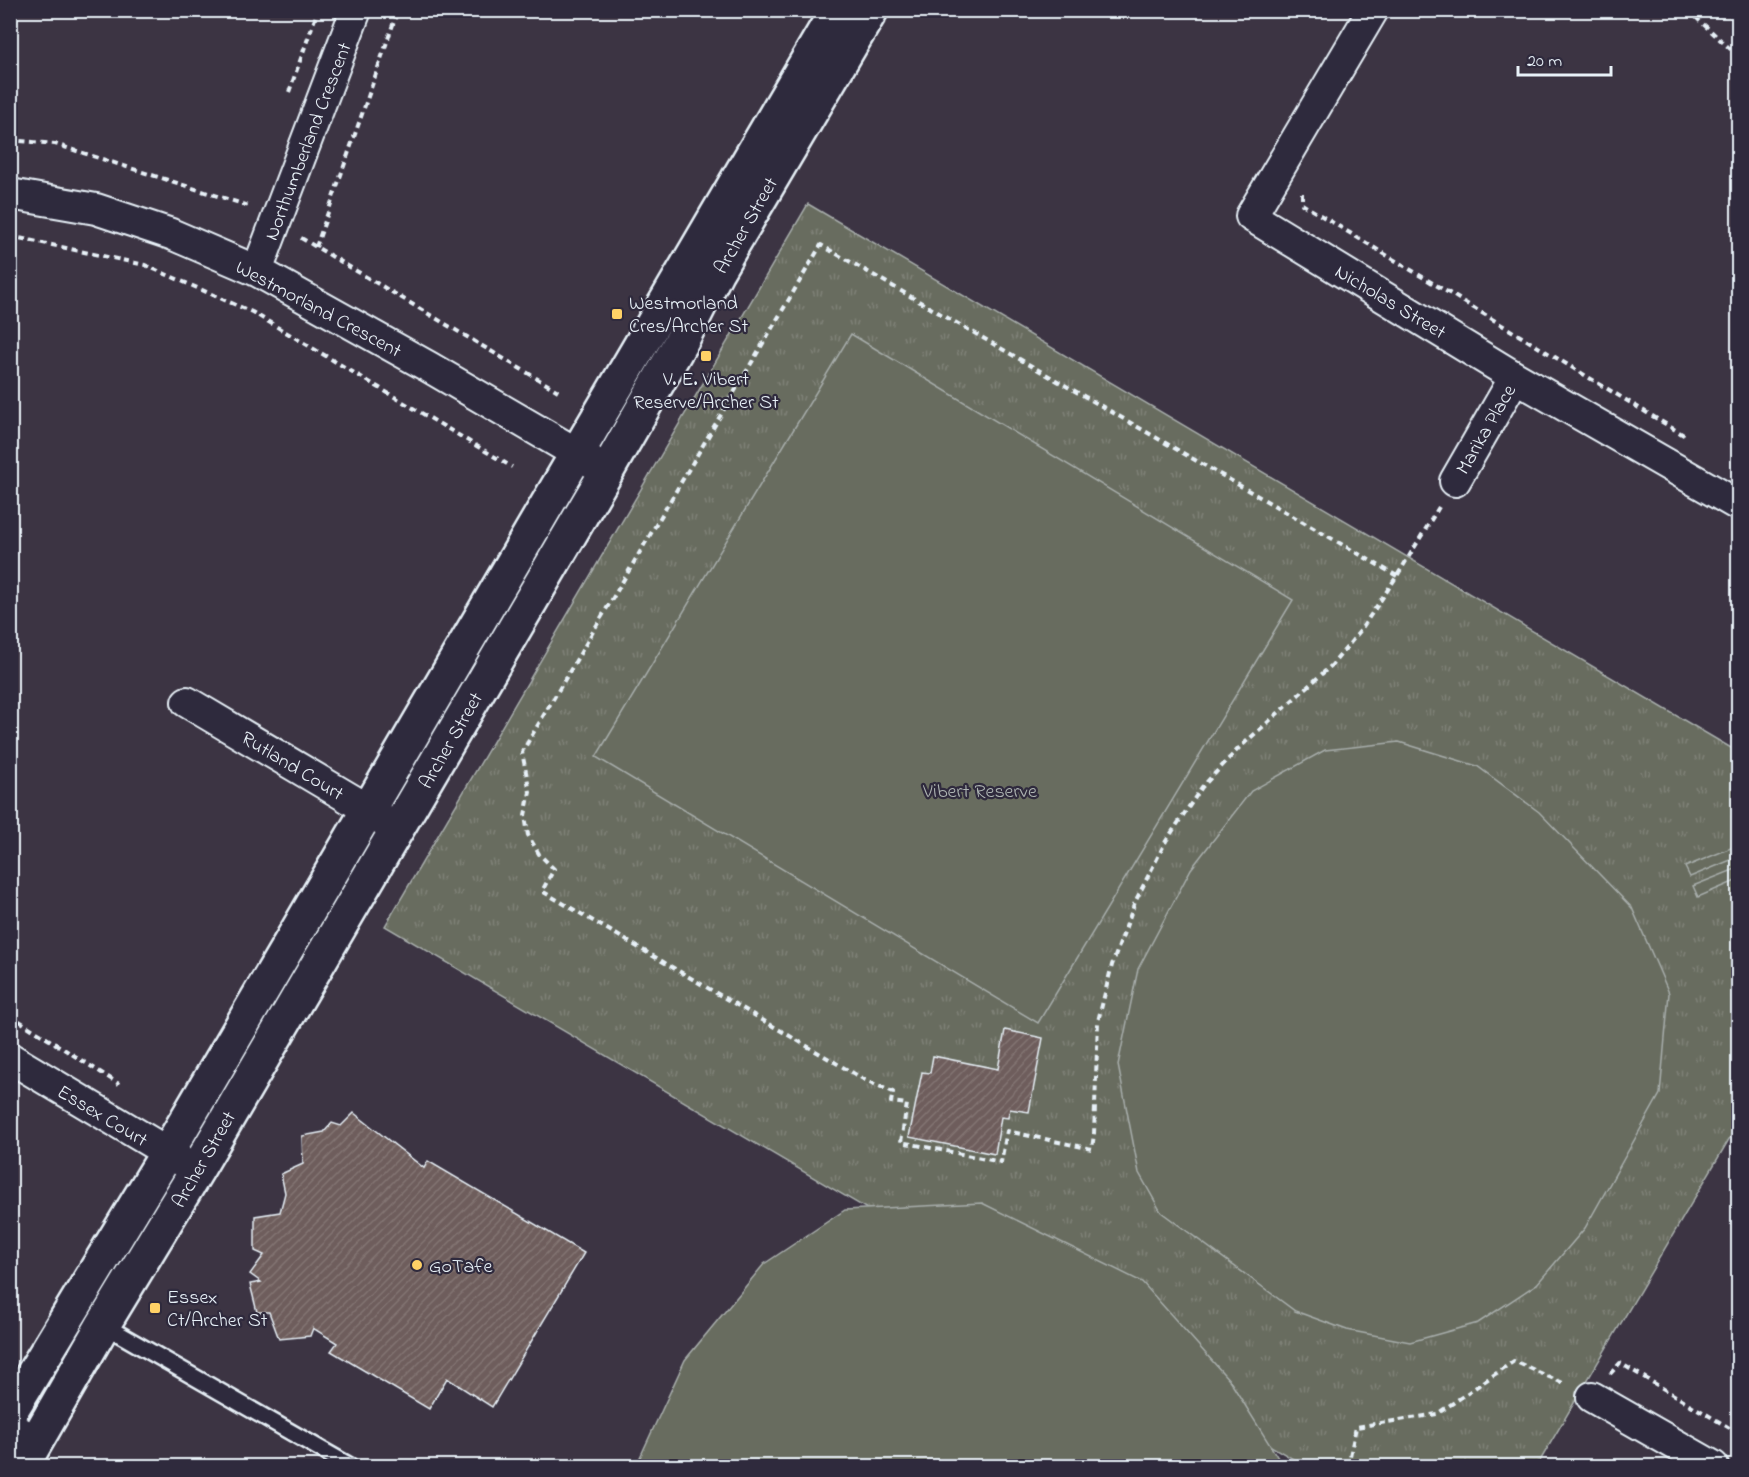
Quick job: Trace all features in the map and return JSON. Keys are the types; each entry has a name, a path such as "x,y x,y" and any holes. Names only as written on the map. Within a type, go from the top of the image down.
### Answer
{"main road":[{"name":"Archer Street","path":"23,1445 103,1324 197,1170 499,657 682,340 705,264 837,10"},
{"name":"Archer Street","path":"10,1412 168,1153 578,455 871,10"},
{"path":"470,639 499,657"}],"street":[{"name":"Northumberland Crescent","path":"257,271 356,10"},
{"name":"Nicholas Street","path":"1373,10 1251,216 1515,377 1738,505"},
{"name":"Westmorland Crescent","path":"10,194 96,209 171,234 257,271 429,367 607,471"},
{"name":"Marika Place","path":"1455,481 1515,377"},
{"name":"Rutland Court","path":"187,702 369,810 397,830"},
{"name":"Essex Court","path":"10,1058 197,1170"},
{"path":"1592,1397 1713,1467"}],"lane":[{"path":"74,1307 350,1467"}],"path":[{"path":"316,247 398,10"},
{"path":"1688,10 1738,56"},
{"path":"1302,192 1302,204 1688,437"},
{"path":"10,236 145,265 252,312 512,468"},
{"path":"1397,576 821,245 522,753 530,792 525,815 528,835 539,854 554,869 542,891 865,1080 893,1092 891,1102 907,1104 901,1142 1001,1162 1007,1131 1092,1149 1098,1021 1112,965 1135,902 1166,841 1202,787 1239,748 1332,666 1360,631 1397,576 1455,481"},
{"path":"10,1015 120,1085"},
{"path":"1348,1467 1356,1427 1437,1414 1514,1361 1592,1397 1620,1362 1738,1433"}],"green space":[{"name":"Vibert Reserve","path":"808,204 1738,752 1738,1124 1537,1466 1305,1466 385,926"},
{"path":"851,334 1293,600 1038,1023 596,757"},
{"path":"1399,742 1477,766 1539,812 1632,908 1669,993 1660,1094 1585,1228 1537,1284 1478,1323 1410,1342 1347,1330 1295,1311 1161,1212 1139,1173 1118,1065 1138,969 1191,869 1251,791 1325,750"},
{"path":"1738,845 1738,857 1690,877 1685,867"},
{"path":"1738,868 1738,880 1698,897 1693,886"},
{"path":"982,1203 1142,1282 1230,1381 1283,1466 636,1466 685,1360 764,1264 845,1210"}],"building":[{"path":"1005,1030 1043,1038 1029,1112 1010,1109 1008,1118 1001,1117 995,1154 909,1137 922,1072 930,1073 933,1056 998,1069"},
{"name":"GoTafe","path":"354,1113 424,1168 428,1161 584,1253 492,1407 447,1378 429,1409 331,1351 337,1343 313,1328 310,1336 279,1339 269,1312 257,1312 250,1284 261,1282 250,1274 264,1255 255,1251 255,1216 280,1212 285,1193 281,1174 303,1164 302,1136 324,1132 332,1123 341,1126"}],"place":[{"name":"Westmorland Cres/Archer St","path":"617,314"},
{"name":"V. E. Vibert Reserve/Archer St","path":"706,356"},
{"name":"GoTafe","path":"417,1265"},
{"name":"Essex Ct/Archer St","path":"155,1308"}]}
